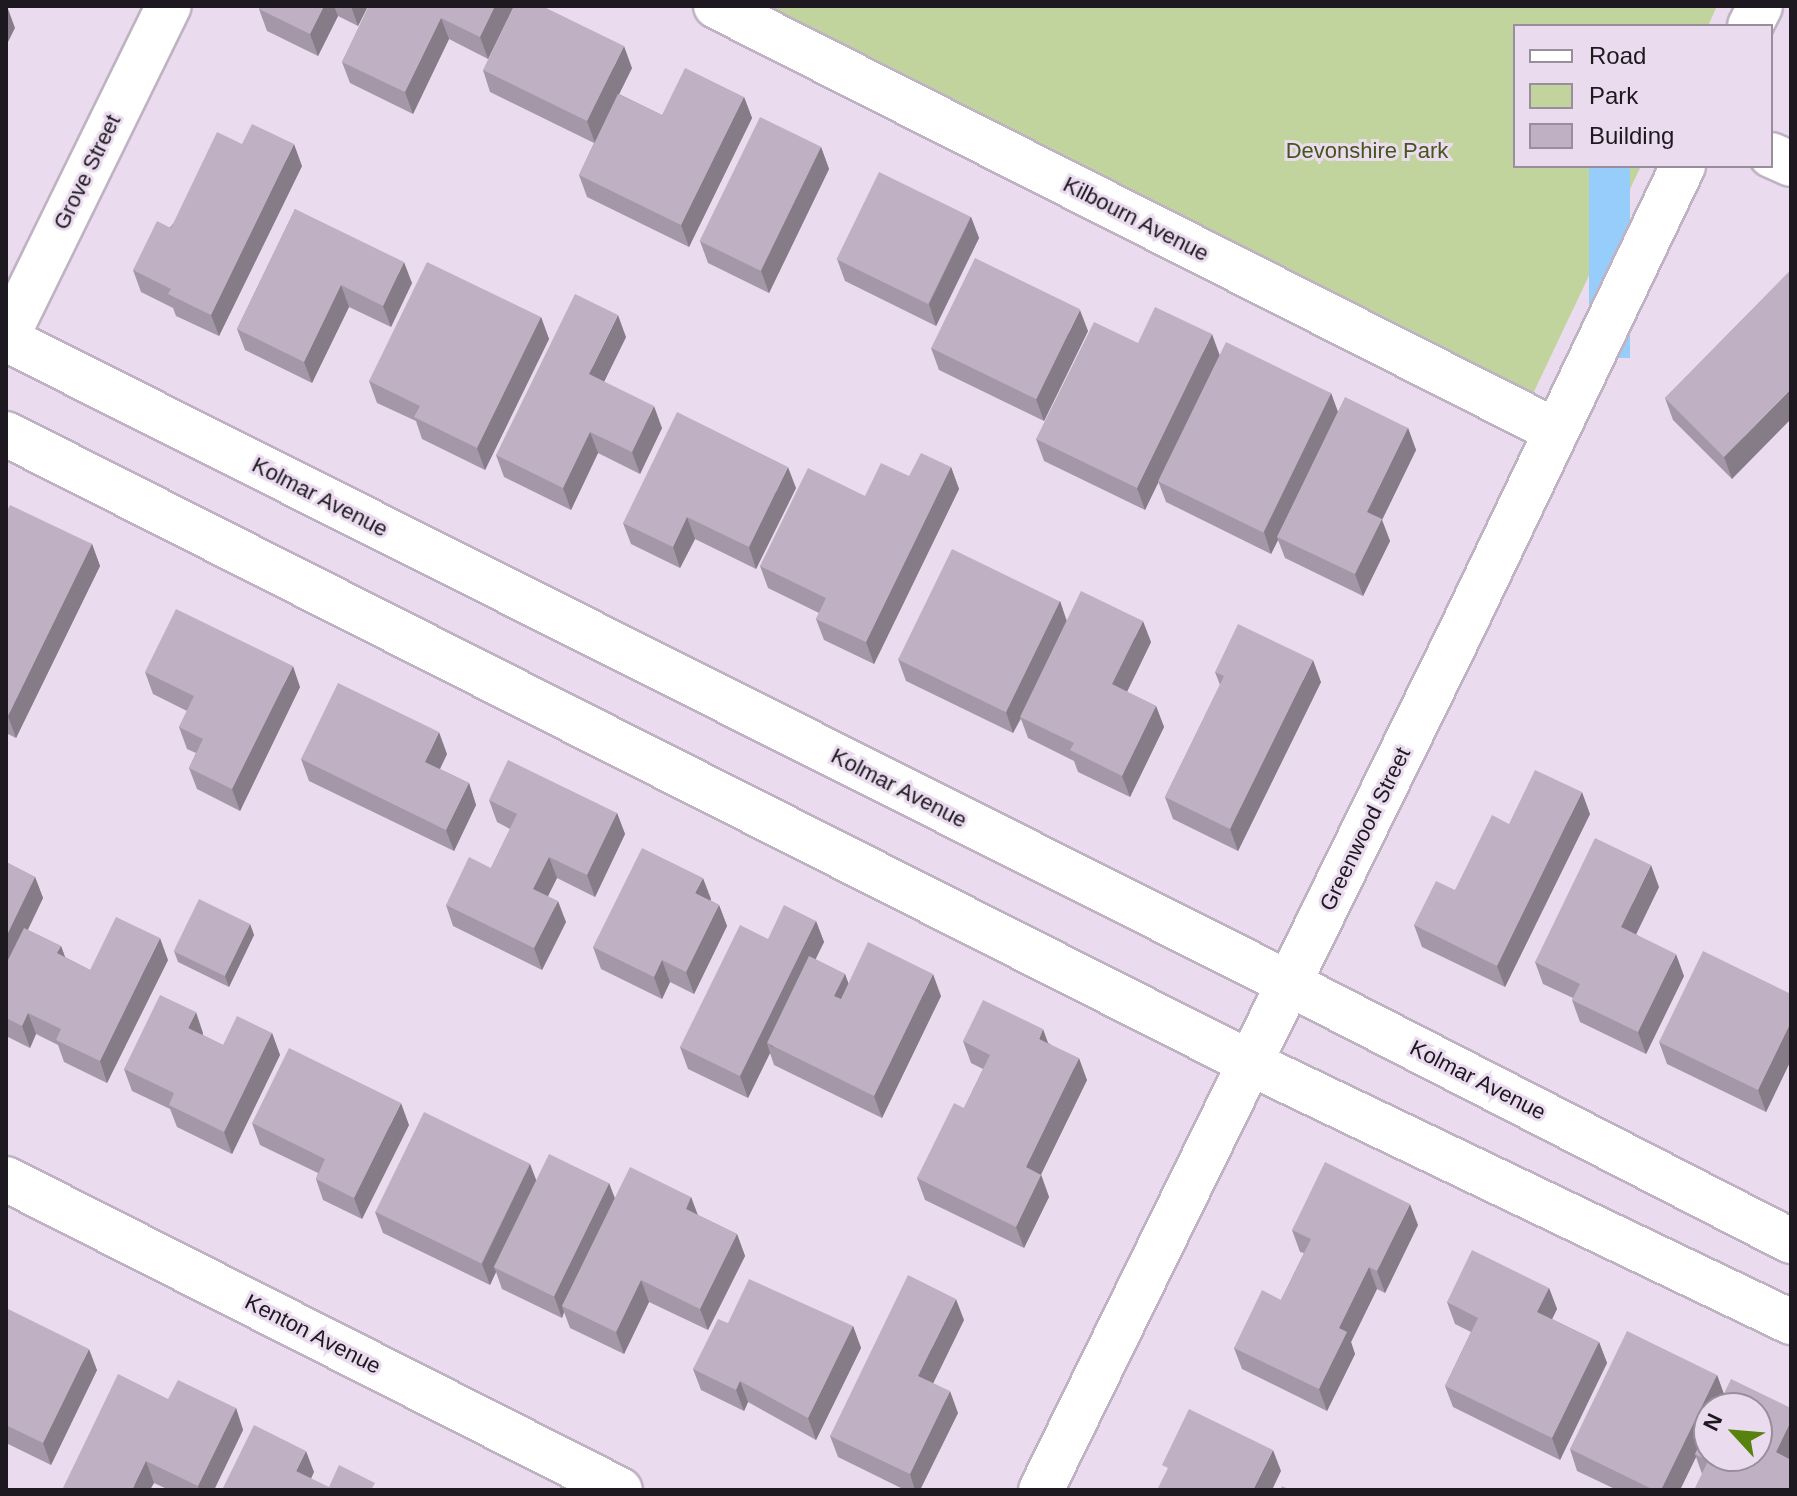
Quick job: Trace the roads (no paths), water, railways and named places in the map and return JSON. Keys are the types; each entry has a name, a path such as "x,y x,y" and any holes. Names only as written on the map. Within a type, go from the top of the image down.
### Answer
{"street":[{"name":"Grove Street","path":"6,338 169,6"},
{"name":"Kilbourn Avenue","path":"716,6 1556,431"},
{"path":"1751,24 1760,6"},
{"name":"Greenwood Street","path":"1041,1490 1252,1064 1682,168"},
{"name":"Kolmar Avenue","path":"6,338 1290,984 1791,1241"},
{"path":"6,434 1252,1064 1791,1322"},
{"name":"Kenton Avenue","path":"6,1179 620,1490"}],"water":[{"path":"1589,168 1630,168 1630,358 1589,358"}],"park label":[{"name":"Devonshire Park","path":"1367,151"}]}
